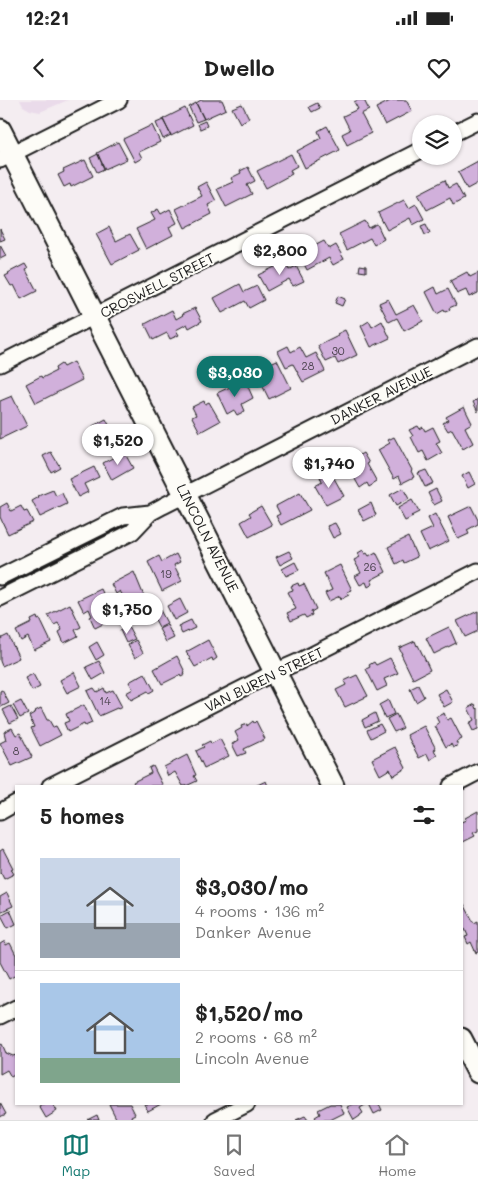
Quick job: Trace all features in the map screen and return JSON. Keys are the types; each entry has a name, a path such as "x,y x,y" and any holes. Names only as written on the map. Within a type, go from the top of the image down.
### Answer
{"street":[{"path":"6,157 119,100"},
{"path":"462,129 478,121"},
{"name":"LINCOLN AVENUE","path":"0,130 6,157 95,316 332,785"},
{"name":"CROSWELL STREET","path":"0,364 412,155"},
{"name":"DANKER AVENUE","path":"0,598 132,532 150,513 478,346"},
{"name":"DANKER AVENUE","path":"0,577 123,516 150,513"},
{"name":"VAN BUREN STREET","path":"52,785 478,571"},
{"path":"453,785 478,772"},
{"path":"0,812 15,804"},
{"path":"0,1016 15,1008"},
{"path":"463,1043 478,1072"},
{"path":"215,1120 245,1105"}],"shaded area":[{"path":"20,100 68,100 40,112 23,106"}],"building":[{"path":"201,100 222,100 226,109 204,119 196,103"},
{"path":"364,100 369,110 361,114 371,133 347,145 342,134 350,130 343,116 358,109 354,102"},
{"path":"392,100 406,100 412,111 385,125 376,108"},
{"path":"196,103 204,119 196,122 189,107"},
{"path":"317,103 320,108 312,112 309,107"},
{"path":"242,104 249,118 240,123 232,108"},
{"path":"185,108 193,125 171,136 163,119"},
{"path":"163,120 171,135 163,139 156,123"},
{"path":"205,121 207,126 200,129 198,124"},
{"path":"152,125 160,142 139,152 142,158 135,162 123,139"},
{"path":"327,126 340,150 305,168 297,151 321,138 318,131"},
{"path":"118,142 127,159 105,169 97,153"},
{"path":"98,154 104,169 97,172 90,158"},
{"path":"291,154 297,166 290,170 292,174 266,188 257,171"},
{"path":"85,160 93,176 71,187 70,184 64,187 58,175 64,172 63,170"},
{"path":"478,161 478,183 467,189 458,172"},
{"path":"248,167 255,181 247,185 252,194 226,207 217,189 233,182 231,178"},
{"path":"445,180 448,188 456,184 464,199 453,205 450,198 427,210 418,194"},
{"path":"206,182 216,201 208,205 212,214 185,228 176,209 202,196 197,187"},
{"path":"404,200 409,208 416,204 424,219 413,225 410,218 387,230 378,213"},
{"path":"158,209 161,214 170,209 177,223 169,227 173,235 146,249 136,229 155,220 151,213"},
{"path":"365,221 369,228 377,224 384,239 374,245 370,238 347,250 339,234"},
{"path":"426,224 430,233 425,235 421,226"},
{"path":"109,227 116,241 130,234 139,250 112,264 96,234"},
{"path":"0,229 5,239 0,241"},
{"path":"324,241 329,249 336,245 344,259 333,265 329,258 307,270 299,254"},
{"path":"0,245 6,256 0,259"},
{"path":"285,262 289,270 296,266 304,281 293,286 289,279 267,291 258,275"},
{"path":"25,264 28,269 26,270 37,291 21,299 14,285 11,286 5,276"},
{"path":"360,265 366,266 366,272 359,271"},
{"path":"467,272 470,277 478,273 478,293 469,297 466,290 457,294 450,281"},
{"path":"240,284 244,292 257,286 264,300 249,308 245,301 222,313 214,298"},
{"path":"435,287 438,294 448,289 456,305 449,308 450,310 445,312 444,310 437,314 426,292"},
{"path":"338,296 345,299 342,306 335,303"},
{"path":"388,299 396,314 414,305 423,321 404,331 397,318 389,322 379,303"},
{"path":"195,308 202,321 189,328 187,324 176,330 179,335 170,339 167,333 153,340 145,324 172,310 176,319"},
{"path":"369,321 372,327 382,321 390,338 371,347 361,326"},
{"path":"345,330 357,355 338,364 335,358 326,362 318,346 338,336 337,334"},
{"path":"288,346 291,352 300,347 306,358 316,353 325,371 303,382 293,364 286,367 278,351"},
{"path":"277,360 291,388 269,399 262,385 267,382 260,368"},
{"path":"73,362 82,380 36,403 26,384 56,371 55,368 61,364 63,367"},
{"path":"245,380 253,398 242,404 245,411 237,415 234,410 227,414 217,393"},
{"path":"12,396 27,426 0,439 0,401"},
{"path":"478,399 478,412 473,402"},
{"path":"204,401 205,404 209,402 220,421 200,432 192,417 196,415 192,407"},
{"path":"464,407 472,423 465,427 473,443 463,449 452,429 448,431 443,423 448,420 446,417"},
{"path":"106,419 112,431 93,439 89,431 94,428 93,426"},
{"path":"418,426 420,429 423,427 425,431 433,427 440,441 436,443 442,453 428,461 423,451 419,453 409,430"},
{"path":"394,437 414,477 402,483 399,476 394,479 378,450 390,443 388,440"},
{"path":"51,452 60,467 51,472 43,456"},
{"path":"124,452 133,468 112,480 103,463"},
{"path":"363,453 377,482 369,487 367,483 360,488 344,464"},
{"path":"94,467 99,477 84,484 88,492 78,497 69,479"},
{"path":"426,470 433,483 425,487 418,473"},
{"path":"330,471 344,496 326,505 315,486 322,482 320,477"},
{"path":"469,472 475,484 468,488 462,476"},
{"path":"403,488 409,499 396,506 390,495"},
{"path":"436,489 442,501 434,505 428,493"},
{"path":"53,490 56,496 62,493 67,504 40,517 32,501 38,496"},
{"path":"300,493 310,510 281,525 276,516 280,514 276,506"},
{"path":"412,500 419,512 405,521 398,508"},
{"path":"7,503 11,511 21,506 24,512 27,511 33,522 8,534 0,517 0,507"},
{"path":"371,503 376,515 364,521 358,510"},
{"path":"261,506 272,525 249,537 241,522 251,516 249,513"},
{"path":"471,506 478,524 467,530 469,534 458,539 448,517"},
{"path":"435,514 449,541 428,551 420,534 433,528 428,518"},
{"path":"335,523 341,534 333,538 327,526"},
{"path":"408,537 417,557 404,563 403,560 396,564 388,547"},
{"path":"363,550 369,556 376,552 386,572 371,580 373,584 368,587 366,582 360,585 355,576 361,573 354,560 360,557 358,553"},
{"path":"289,551 293,558 280,565 276,557"},
{"path":"176,554 180,562 174,565 182,581 162,591 148,562 159,556 162,562"},
{"path":"295,562 299,570 286,576 282,569"},
{"path":"340,565 352,590 347,592 349,595 341,599 340,596 329,601 325,593 332,590 324,573"},
{"path":"134,572 146,601 129,607 120,591 116,594 111,584"},
{"path":"298,583 299,586 304,584 316,609 311,612 312,615 306,618 304,615 291,621 287,613 296,609 287,592 293,590 291,586"},
{"path":"101,589 112,612 102,616 105,623 95,628 89,609 84,612 78,600"},
{"path":"180,599 187,613 174,620 167,606"},
{"path":"70,604 81,627 75,630 78,636 64,643 59,632 62,630 58,623 54,625 48,615"},
{"path":"160,610 167,623 159,627 152,614"},
{"path":"478,611 478,631 465,637 457,621"},
{"path":"37,617 38,620 40,619 51,642 34,650 28,637 21,641 16,631 32,623 31,620"},
{"path":"191,620 195,628 182,634 178,626"},
{"path":"167,625 174,638 166,642 159,629"},
{"path":"128,626 135,639 126,643 120,630"},
{"path":"449,627 456,643 434,654 426,638"},
{"path":"8,635 19,658 2,666 0,661 0,639"},
{"path":"136,640 143,653 135,658 128,645"},
{"path":"208,640 217,658 213,661 212,658 195,667 186,652"},
{"path":"415,641 430,670 413,679 399,648"},
{"path":"97,642 104,655 96,660 89,647"},
{"path":"177,656 185,675 181,677 180,675 162,684 154,669"},
{"path":"390,658 398,673 384,679 387,686 377,691 366,669 374,662 376,665"},
{"path":"99,661 105,673 93,680 86,667"},
{"path":"74,672 81,686 67,693 60,680"},
{"path":"145,673 154,690 131,700 126,693 133,689 129,682"},
{"path":"33,674 40,687 32,691 25,678"},
{"path":"357,675 368,696 345,707 336,690 346,685 344,681"},
{"path":"418,685 424,697 416,702 410,689"},
{"path":"94,688 97,692 104,688 106,693 113,690 122,707 99,716 87,691"},
{"path":"446,689 453,702 444,707 437,694"},
{"path":"2,690 9,703 1,707 0,691"},
{"path":"388,700 394,714 385,718 379,705"},
{"path":"21,701 28,714 20,718 13,705"},
{"path":"475,704 478,708 478,729 473,731 469,723 474,720 468,708"},
{"path":"84,705 92,723 85,726 84,724 68,732 64,723 69,721 66,714"},
{"path":"11,706 18,719 10,723 3,710"},
{"path":"41,708 47,720 49,720 53,727 56,726 61,735 40,746 31,728 34,727 29,716"},
{"path":"375,713 378,721 365,727 362,720"},
{"path":"444,713 447,720 451,718 462,739 456,742 458,745 453,748 451,744 446,747 435,726 439,723 436,717"},
{"path":"396,714 403,728 394,732 387,719"},
{"path":"253,721 254,723 256,721 265,739 244,749 246,753 238,756 232,744 239,740 235,732 242,728 241,726 247,724 247,726"},
{"path":"380,724 384,731 371,738 367,730"},
{"path":"424,726 436,749 434,750 437,755 430,760 427,754 419,758 407,735"},
{"path":"12,728 16,735 20,733 32,757 12,766 0,743 6,740 4,732"},
{"path":"220,739 229,756 204,768 196,751 210,741 211,744"},
{"path":"395,747 406,768 393,776 390,769 380,775 372,759"},
{"path":"187,755 197,781 188,785 182,785 175,772 168,776 164,767"},
{"path":"153,766 162,785 134,785 133,782 151,773 149,768"},
{"path":"266,781 268,785 257,785"},
{"path":"478,811 478,831 473,833 475,836 463,842 463,821 466,820 465,818"},
{"path":"3,849 13,868 11,869 14,874 4,879 0,874 0,851"},
{"path":"7,893 13,906 0,912 0,897"},
{"path":"463,904 474,923 478,921 478,952 476,953 471,942 468,944 465,937 468,936 465,929 463,930"},
{"path":"10,910 15,924 8,928 1,915"},
{"path":"5,941 6,945 10,943 15,953 15,976 9,979 0,962 0,944"},
{"path":"2,1044 6,1053 15,1055 15,1075 11,1077 7,1070 0,1074 0,1045"},
{"path":"0,1103 6,1114 0,1117"},
{"path":"54,1105 57,1111 46,1118 39,1106"},
{"path":"110,1105 130,1105 135,1114 131,1116 132,1119 117,1120"},
{"path":"145,1105 159,1105 148,1111"},
{"path":"328,1105 340,1105 344,1113 330,1120 317,1120 315,1117 320,1114 318,1110"},
{"path":"365,1105 360,1108 363,1113 354,1120 347,1107"},
{"path":"370,1105 380,1105 382,1110 374,1114"},
{"path":"97,1115 99,1120 87,1120"},
{"path":"305,1116 308,1120 296,1120"}]}
